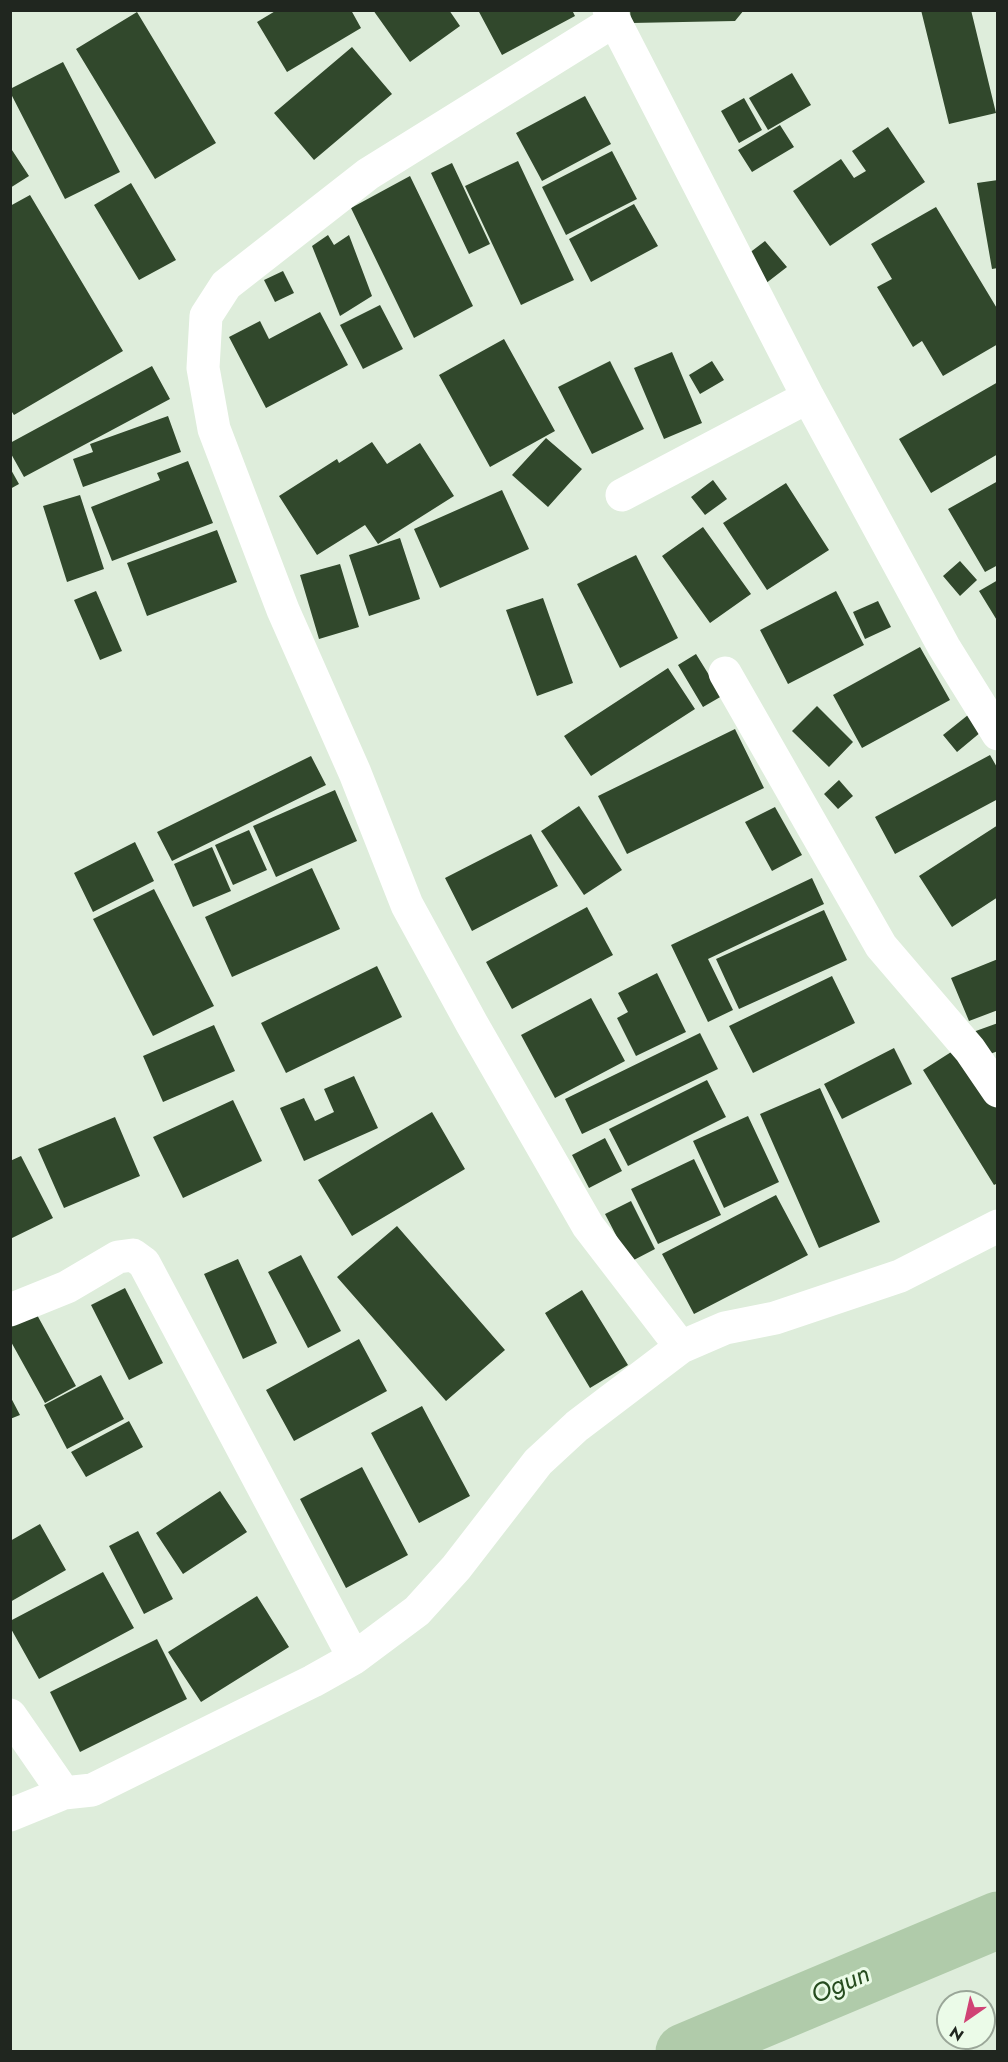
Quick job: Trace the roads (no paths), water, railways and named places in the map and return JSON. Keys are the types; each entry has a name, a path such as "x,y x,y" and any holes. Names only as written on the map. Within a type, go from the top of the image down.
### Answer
{"street":[{"path":"681,1347 588,1226 472,1024 407,905 355,772 283,610 214,429 203,368 206,316 226,285 368,174 611,16 808,397 944,647 998,734"},
{"path":"622,495 808,397"},
{"path":"725,673 881,946 970,1050 998,1092"},
{"path":"10,1815 64,1793 92,1790 313,1681 354,1658 417,1611 456,1568 538,1462 577,1426 681,1347 725,1328 775,1318 900,1276 998,1226"},
{"path":"10,1310 67,1287 118,1257 134,1255 144,1263 354,1658"},
{"path":"10,1715 64,1793"}],"waterway":[{"name":"Ogun","path":"684,2052 998,1920"}]}
